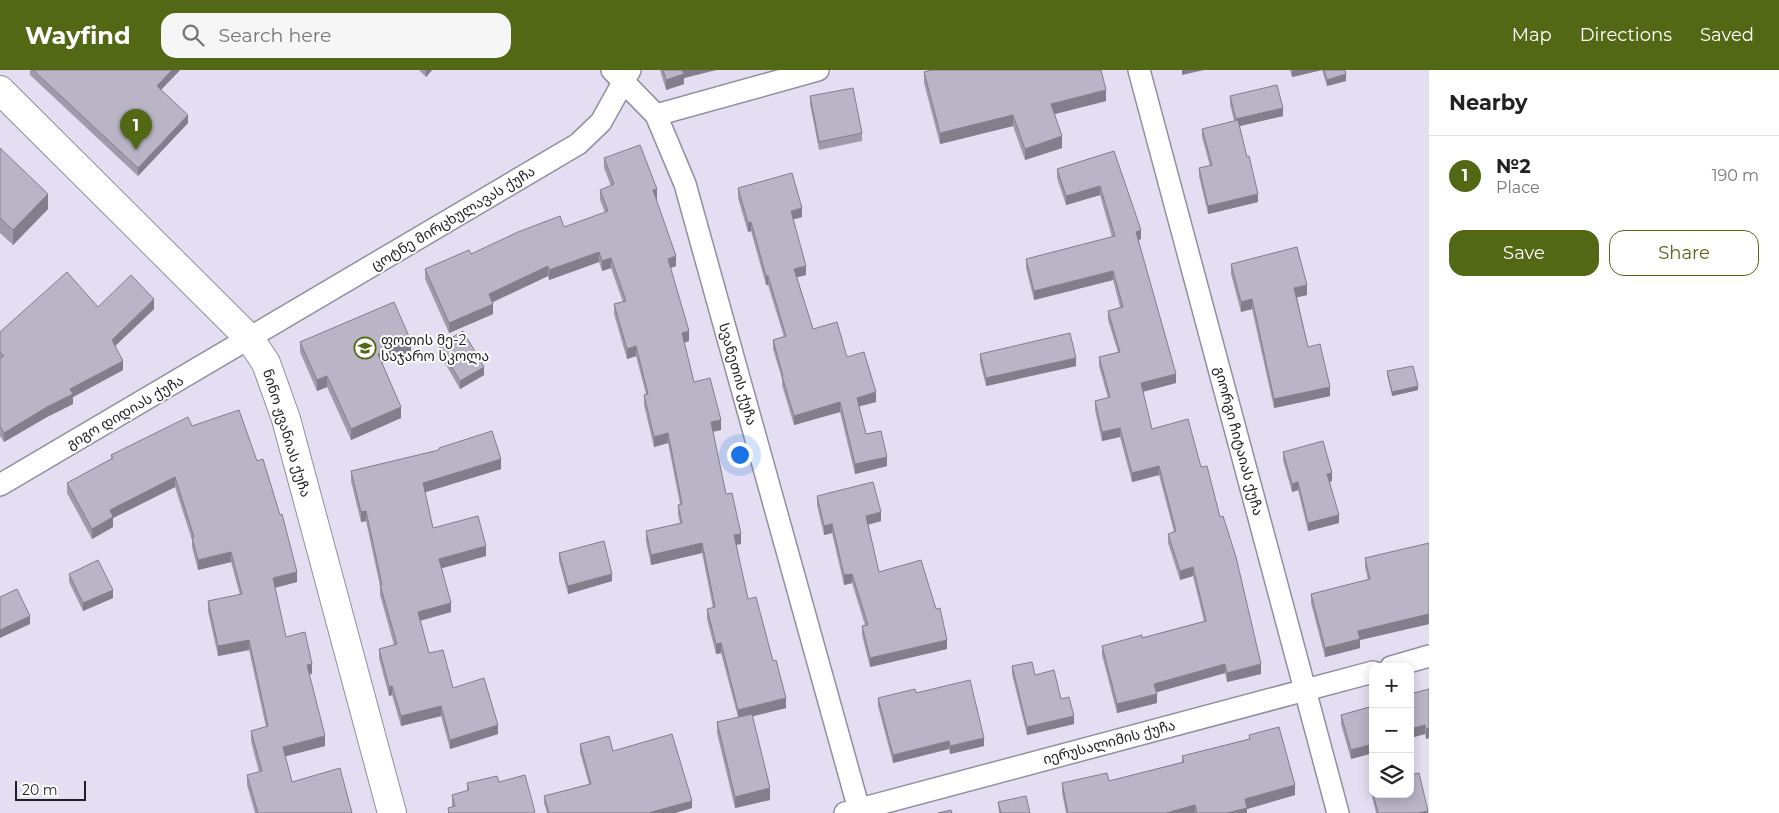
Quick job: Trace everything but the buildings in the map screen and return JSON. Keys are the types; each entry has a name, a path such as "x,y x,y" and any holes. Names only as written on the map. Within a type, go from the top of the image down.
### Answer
{"street":[{"path":"656,115 818,70"},
{"name":"გიორგი ჩიტაიას ქუჩა","path":"1139,70 1338,813"},
{"name":"სვანეთის ქუჩა","path":"622,74 656,115 685,184 855,812"},
{"name":"ცოტნე მირცხულავას ქუჩა","path":"250,338 578,144 601,122 622,74"},
{"name":"ნინო ჟვანიას ქუჩა","path":"0,90 250,338 266,363 286,419 392,813"},
{"name":"გიგო დიდიას ქუჩა","path":"0,485 250,338"},
{"path":"1405,663 1429,656"},
{"name":"იერუსალიმის ქუჩა","path":"855,812 1369,673"}],"place":[{"name":"№2","path":"136,150"},
{"name":"ფოთის მე-2 საჯარო სკოლა","path":"365,348"}]}
